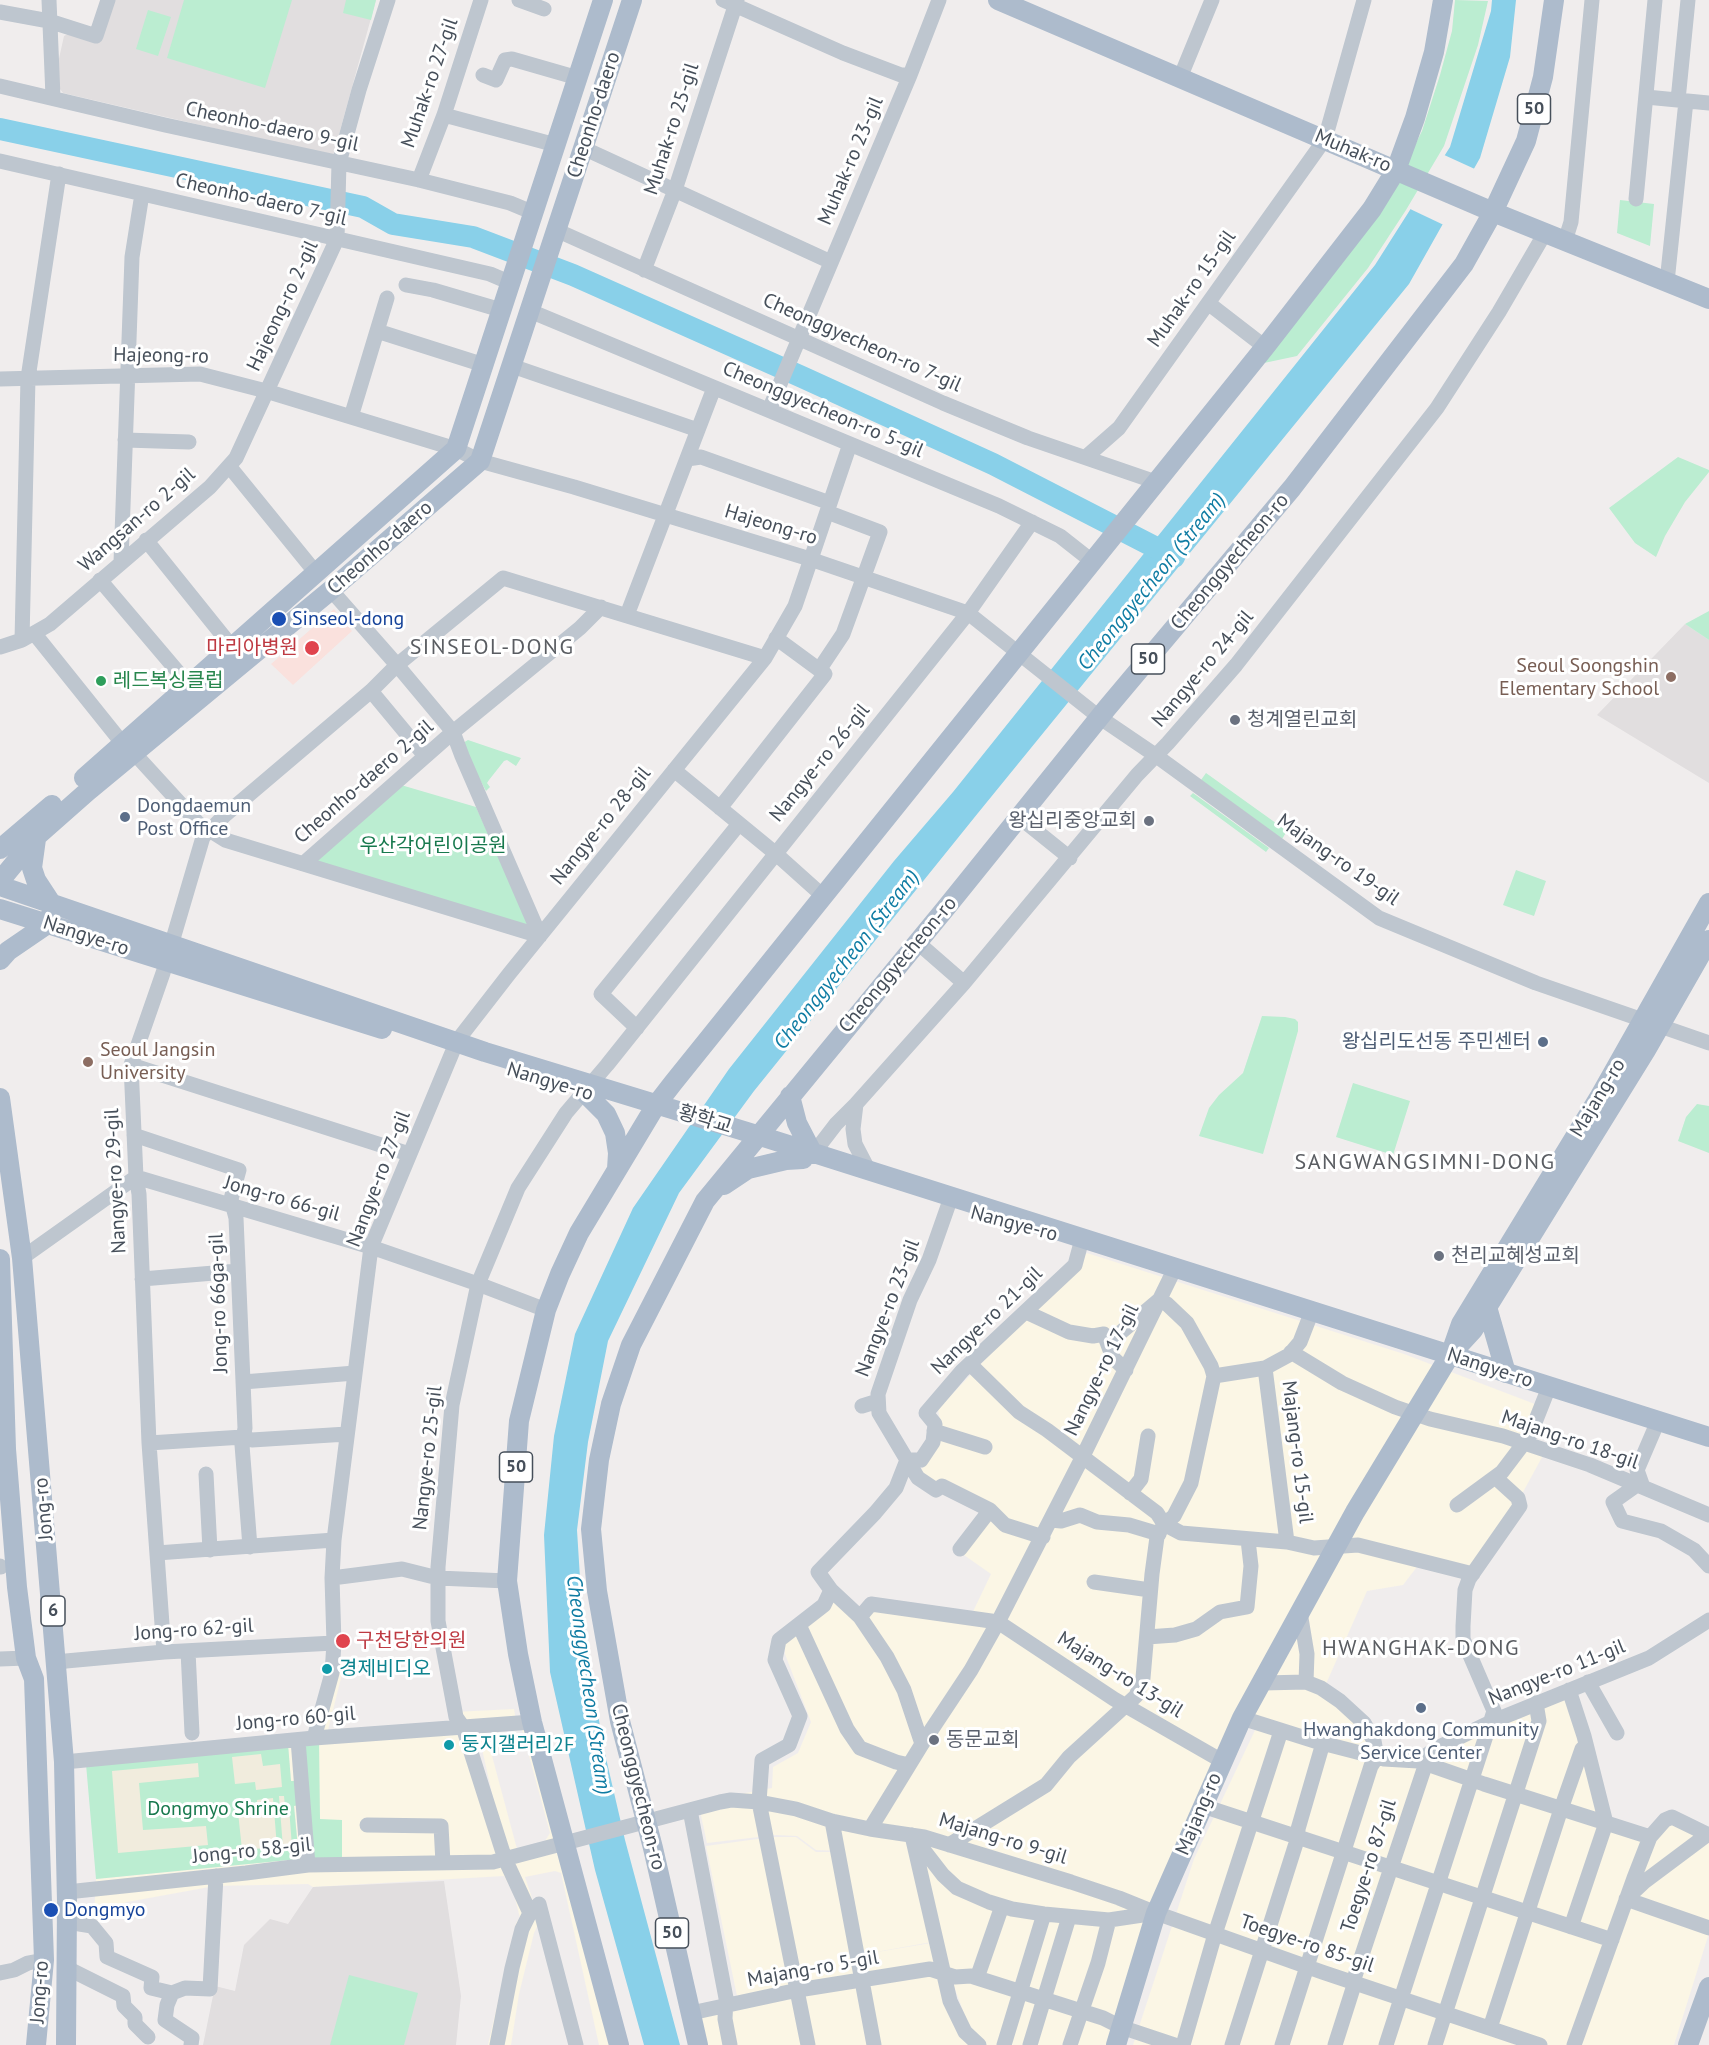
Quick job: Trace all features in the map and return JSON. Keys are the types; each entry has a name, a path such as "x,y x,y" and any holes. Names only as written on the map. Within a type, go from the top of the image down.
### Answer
{"main road":[{"name":"Cheonho-daero","path":"511,281 603,0"},
{"name":"Cheonho-daero","path":"530,311 632,0"},
{"name":"Muhak-ro","path":"998,0 1485,209 1709,299"},
{"path":"1153,485 1402,173 1427,80 1443,0"},
{"name":"Cheonggyecheon-ro","path":"698,2045 641,1822 620,1722 597,1591 591,1529 601,1449 611,1404 631,1345 709,1195 757,1140 790,1096 1019,817 1096,714 1292,488 1464,264 1485,209 1526,141 1543,77 1554,0"},
{"path":"456,449 511,281"},
{"path":"480,461 530,311"},
{"name":"Cheonho-daero","path":"129,748 189,685 456,449"},
{"name":"Cheonho-daero","path":"32,831 129,748 331,590 480,461"},
{"name":"50","path":"619,2045 571,1842 532,1722 518,1654 507,1581 519,1421 546,1310 569,1253 616,1172 658,1111 823,896 1024,658 1093,562 1153,485"},
{"path":"0,830 32,831"},
{"path":"0,849 32,831"},
{"path":"0,880 32,831"},
{"path":"0,960 51,914 32,868 32,831"},
{"name":"Nangye-ro","path":"0,886 25,896 51,914 658,1111"},
{"name":"Majang-ro","path":"1119,2036 1156,1913 1242,1718 1336,1547 1414,1414 1450,1355 1473,1330 1616,1099 1709,903"},
{"name":"Nangye-ro","path":"0,909 20,915 51,914"},
{"name":"Majang-ro","path":"1450,1355 1461,1324 1596,1103 1709,940"},
{"path":"588,1088 606,1114 615,1133 618,1152 616,1172"},
{"path":"709,1195 748,1170 808,1157 790,1096"},
{"name":"Jong-ro","path":"0,1098 6,1180 22,1258 64,1762 67,1892 66,2045"},
{"name":"황학교","path":"658,1111 757,1140"},
{"name":"Nangye-ro","path":"757,1140 948,1206 1052,1238 1082,1239"},
{"name":"Nangye-ro","path":"808,1157 868,1172 1709,1437"},
{"name":"Jong-ro","path":"0,1258 3,1449 26,1658 34,1679 44,1960 36,2045"},
{"path":"1487,1307 1506,1373"},
{"path":"1688,2045 1709,1987"}],"street":[{"path":"49,0 53,97"},
{"path":"0,12 49,21 96,36 108,0"},
{"path":"337,235 338,168 359,90 388,0"},
{"name":"Muhak-ro 27-gil","path":"419,180 444,115 481,0"},
{"path":"519,0 544,9"},
{"name":"Muhak-ro 23-gil","path":"769,410 910,75 939,0"},
{"path":"1180,78 1212,0"},
{"name":"Muhak-ro 15-gil","path":"1086,457 1119,428 1325,139 1364,0"},
{"path":"1565,241 1571,222 1593,0"},
{"path":"1636,199 1655,0"},
{"path":"1667,282 1688,0"},
{"path":"732,2 843,53 901,75 910,75"},
{"name":"Muhak-ro 25-gil","path":"644,270 675,190 732,2"},
{"name":"Cheonho-daero","path":"490,78 505,60 512,59 578,78"},
{"name":"Cheonho-daero 9-gil","path":"0,86 53,97 338,168 419,180 510,203 534,213"},
{"path":"1646,97 1709,103"},
{"name":"Cheonho-daero","path":"444,115 556,145"},
{"path":"584,148 831,262"},
{"name":"Cheonho-daero 7-gil","path":"0,161 337,235 511,281"},
{"path":"59,174 28,378 28,637 129,748"},
{"path":"121,562 132,257 142,194"},
{"name":"Cheonggyecheon-ro 7-gil","path":"556,230 796,344 1028,438 1086,457 1153,485"},
{"name":"Nangye-ro 24-gil","path":"808,1157 964,983 1155,755 1243,656 1437,408 1545,233"},
{"name":"Hajeong-ro 2-gil","path":"266,392 337,235"},
{"path":"406,285 433,290 501,310"},
{"path":"351,417 387,298"},
{"path":"1208,303 1265,347"},
{"name":"Cheonggyecheon-ro 5-gil","path":"530,311 999,506 1060,536 1093,562"},
{"path":"377,331 484,364"},
{"path":"512,366 698,430"},
{"name":"Hajeong-ro","path":"0,379 200,374 456,449 480,461 810,559 968,613 1096,714"},
{"path":"627,615 714,388"},
{"name":"Wangsan-ro 2-gil","path":"0,647 28,637 50,624 210,487 236,458 266,392"},
{"path":"125,440 189,442"},
{"name":"Nangye-ro 28-gil","path":"455,1046 540,936 765,658 795,606 850,444"},
{"path":"687,459 701,458 828,508 880,532 843,634 822,672 720,808"},
{"name":"Cheonho-daero","path":"229,466 316,573"},
{"name":"Nangye-ro 26-gil","path":"588,1088 968,613 1032,522"},
{"path":"146,540 232,647"},
{"path":"209,831 397,665 503,578 765,658"},
{"path":"100,580 189,685"},
{"path":"331,590 453,732 540,936"},
{"name":"Cheonho-daero 2-gil","path":"303,864 453,732 580,628 601,607"},
{"path":"776,638 822,672"},
{"path":"370,691 425,756"},
{"name":"Majang-ro 19-gil","path":"1096,714 1379,918 1536,983 1709,1043"},
{"name":"Cheonho-daero 2-gil","path":"129,748 198,823 225,840 540,936"},
{"path":"674,770 775,853 823,896"},
{"path":"1019,817 1070,858"},
{"name":"Nangye-ro 26-gil","path":"637,1028 601,994 738,824"},
{"name":"Nangye-ro 29-gil","path":"164,1652 149,1443 139,1194 135,1178 131,1065 169,952 203,837 209,831"},
{"path":"917,942 964,983"},
{"name":"Nangye-ro 27-gil","path":"314,1738 332,1673 334,1540 371,1247 455,1046"},
{"path":"131,1065 410,1154"},
{"name":"Nangye-ro 25-gil","path":"576,2045 534,1908 505,1859 463,1727 456,1717 438,1621 438,1578 452,1405 478,1284 518,1188 566,1113 588,1088"},
{"path":"856,1104 853,1129 855,1144 868,1172"},
{"name":"Jong-ro 66ga-gil","path":"134,1135 239,1170 231,1199 236,1218 245,1428 242,1445 250,1547"},
{"path":"22,1258 135,1178"},
{"name":"Jong-ro 66-gil","path":"135,1178 371,1247 546,1310"},
{"name":"Nangye-ro 23-gil","path":"907,1460 879,1413 878,1394 910,1300 929,1260 948,1206"},
{"name":"Nangye-ro 21-gil","path":"907,1460 921,1460 933,1442 935,1424 926,1413 970,1364 1075,1265 1082,1239"},
{"name":"Nangye-ro 17-gil","path":"870,1829 971,1670 998,1622 1175,1268"},
{"name":"Nangye-ro 29-gil","path":"142,1279 238,1271"},
{"path":"1106,1339 1120,1333 1160,1300"},
{"name":"Nangye-ro 17-gil","path":"1160,1300 1187,1323 1211,1366 1214,1376"},
{"path":"949,1845 1046,1785 1070,1757 1136,1696 1143,1678 1150,1590 1162,1529 1174,1516 1191,1483 1214,1376 1266,1368 1291,1352 1300,1342 1312,1311"},
{"path":"1026,1312 1069,1332 1094,1336 1104,1334 1113,1358 1126,1370"},
{"path":"1291,1352 1342,1383 1414,1414"},
{"name":"Nangye-ro 17-gil","path":"970,1364 1019,1412 1047,1430 1082,1458"},
{"name":"Majang-ro 15-gil","path":"1266,1368 1287,1542"},
{"path":"243,1382 355,1373"},
{"path":"1457,1505 1496,1478 1530,1436 1550,1387"},
{"path":"862,1406 878,1401"},
{"name":"Majang-ro 18-gil","path":"1414,1414 1503,1436 1590,1466 1709,1515"},
{"path":"1658,1421 1637,1470 1640,1486 1613,1502 1622,1521 1661,1531 1694,1550 1709,1566"},
{"path":"934,1431 984,1447"},
{"path":"149,1443 347,1434"},
{"path":"1130,1494 1141,1479 1148,1436"},
{"name":"Majang-ro 15-gil","path":"1082,1458 1157,1513 1162,1529"},
{"path":"907,1460 918,1478 936,1490 942,1486 990,1510 1005,1525 1042,1537"},
{"path":"907,1460 896,1488 818,1572 831,1590 860,1617 887,1657 904,1690 922,1744"},
{"path":"206,1474 210,1550"},
{"path":"1386,2045 1494,1711 1463,1639 1465,1590 1473,1574 1520,1506 1518,1498 1496,1478"},
{"path":"960,1549 990,1510"},
{"name":"Majang-ro 15-gil","path":"1051,1520 1061,1521 1080,1515 1097,1522 1181,1533 1287,1542 1314,1548 1358,1545 1473,1574"},
{"path":"157,1553 334,1540"},
{"path":"1147,1637 1175,1635 1196,1629 1221,1612 1247,1607 1251,1577 1248,1540"},
{"path":"332,1578 402,1569 438,1578 507,1581"},
{"path":"1094,1582 1150,1590"},
{"path":"808,2045 759,1802 762,1760 789,1745 800,1716 775,1660 779,1640 824,1605 831,1590"},
{"path":"860,1617 871,1604 998,1622"},
{"path":"1300,1611 1307,1654 1306,1682"},
{"name":"Nangye-ro 11-gil","path":"1424,1759 1491,1722 1649,1658 1709,1620"},
{"name":"Majang-ro 13-gil","path":"998,1622 1126,1705 1222,1761"},
{"path":"799,1625 847,1729 860,1748 909,1765"},
{"name":"Jong-ro 62-gil","path":"57,1664 66,1661 164,1652 334,1643"},
{"path":"188,1651 192,1733"},
{"path":"0,1659 26,1658"},
{"path":"1263,1683 1306,1682 1321,1688 1340,1701 1364,1723 1374,1741 1377,1757"},
{"path":"1588,1682 1617,1733"},
{"path":"1569,1690 1587,1745 1606,1823 1571,1927"},
{"path":"1435,2045 1539,1721 1536,1703"},
{"path":"1242,1718 1377,1757 1424,1759 1472,1780 1650,1837"},
{"name":"Jong-ro 60-gil","path":"64,1762 314,1738 532,1722"},
{"path":"1183,2045 1215,1934 1281,1731"},
{"path":"298,1740 308,1865"},
{"path":"1232,2045 1298,1837 1298,1829 1323,1743"},
{"path":"1490,2028 1561,1809 1582,1749 1587,1745"},
{"name":"Toegye-ro 87-gil","path":"1282,2045 1371,1766 1377,1757"},
{"name":"Toegye-ro 87-gil","path":"1335,2045 1424,1759"},
{"name":"Majang-ro 9-gil","path":"571,1842 731,1800 759,1802 796,1809 832,1821 949,1845 1119,1898 1156,1913"},
{"path":"1203,1806 1612,1940"},
{"path":"690,1810 726,1998 725,2019 730,2045"},
{"path":"1574,2045 1626,1899 1650,1837 1665,1820 1672,1817 1708,1834 1644,1882 1626,1899"},
{"path":"832,1821 874,2045"},
{"path":"367,1825 441,1826 443,1863"},
{"path":"912,1836 943,1875 957,1888 1002,1906 1044,1914 1109,1920 1156,1913"},
{"path":"912,1836 950,2001 965,2032 979,2045"},
{"name":"Jong-ro 58-gil","path":"67,1892 308,1865 493,1862 571,1842"},
{"path":"144,2041 165,2020 166,2005 172,1994 185,1988 210,1989 216,1876"},
{"path":"1626,1899 1709,1928"},
{"path":"978,1978 1002,1906"},
{"path":"497,2045 522,1929 534,1908"},
{"name":"Toegye-ro 85-gil","path":"1156,1913 1490,2028 1503,2039 1540,2045"},
{"path":"1004,2045 1044,1914"},
{"path":"1030,2045 1069,1917"},
{"path":"1070,2045 1098,1963 1109,1920"},
{"path":"67,1922 92,1926 106,1943 107,1957 152,1977 151,1988 172,1994"},
{"path":"0,1973 14,1970 27,1963 44,1960"},
{"name":"Jong-ro","path":"67,1968 123,1996 124,2006 135,2017 135,2024 144,2041"},
{"name":"Majang-ro 5-gil","path":"691,2013 798,1990 930,1969 943,1972"},
{"path":"943,1972 955,1977 972,1976 1081,2011 1119,2036 1175,2045"},
{"path":"165,2020 192,2038 191,2045"}],"shaded area":[{"path":"113,0 376,0 333,156 63,93 57,85 56,72 64,36 68,34 100,41"},
{"name":"마리아병원","path":"334,609 352,631 293,685 271,664"},
{"name":"Seoul Soongshin Elementary School","path":"1685,624 1709,640 1709,783 1597,715"},
{"path":"1087,1253 1404,1354 1540,1406 1530,1442 1546,1450 1517,1503 1472,1570 1423,1559 1403,1585 1367,1591 1322,1693 1367,1731 1374,1755 1237,1718 1114,2045 984,2045 967,2021 953,1984 943,1940 865,1954 931,1943 969,2045 703,2045 694,2006 737,1996 706,1846 772,1837 796,1837 816,1852 843,1852 861,1934 844,1851 816,1850 797,1836 776,1835 707,1843 698,1802 772,1788 773,1767 798,1753 811,1722 785,1654 785,1642 836,1600 859,1623 872,1607 969,1620 991,1574 964,1555 989,1515 920,1473 941,1426 938,1409"},
{"path":"331,1655 343,1657 341,1678 328,1730 449,1728 454,1712 514,1709 516,1721 461,1726 504,1846 477,1727 484,1726 517,1849 545,1841 550,1833 521,1726 529,1730 611,2045 599,2045 561,1873 555,1871 525,1877 535,1907 542,1916 534,1933 519,1994 511,2045 488,2045 516,1923 520,1918 514,1894 504,1876 313,1887 308,1884 215,1886 127,1902 94,1916 96,1879 299,1859 294,1805 299,1805 297,1781 291,1782 288,1745 263,1738 310,1731"},
{"path":"1568,1693 1603,1825 1653,1842 1667,1822 1709,1839 1709,1933 1674,2045 1133,2045 1194,1859 1257,1726 1403,1762"},
{"path":"444,1881 461,1996 456,2045 203,2045 215,1986 235,1991 244,1945 270,1919 288,1924 313,1887"}],"green space":[{"path":"184,0 292,0 265,88 167,58"},
{"path":"346,0 376,0 371,20 343,13"},
{"path":"1455,0 1488,1 1478,45 1444,146 1368,268 1297,356 1264,363 1386,203 1422,131 1452,31"},
{"path":"148,10 171,17 158,56 136,49"},
{"path":"1620,200 1654,204 1650,246 1617,233"},
{"path":"1678,457 1709,470 1709,472 1685,502 1665,536 1656,557 1635,543 1609,508"},
{"path":"1709,611 1709,640 1685,624"},
{"path":"468,740 521,758 516,766 507,760 504,761 487,783 490,787 486,791 461,744"},
{"path":"1206,773 1287,831 1282,839 1201,780"},
{"name":"우산각어린이공원","path":"401,785 476,807 531,928 316,862"},
{"path":"1193,793 1269,848 1266,852 1190,796"},
{"path":"1516,870 1546,881 1534,916 1503,905"},
{"path":"1262,1016 1285,1017 1298,1022 1298,1031 1263,1154 1199,1136 1209,1108 1219,1095 1243,1073"},
{"path":"1353,1083 1410,1101 1393,1155 1336,1137"},
{"path":"1697,1104 1709,1106 1709,1153 1678,1141 1686,1117"},
{"path":"319,1739 320,1819 342,1820 342,1859 312,1860 301,1742"},
{"name":"Dongmyo Shrine","path":"288,1744 291,1781 297,1781 299,1805 294,1806 299,1859 96,1879 86,1764"},
{"path":"349,1975 418,1993 404,2045 330,2045"}],"sand":[{"path":"261,1754 263,1766 280,1764 282,1787 256,1790 255,1782 235,1784 232,1757"},
{"path":"198,1763 199,1777 139,1783 143,1830 206,1826 208,1845 118,1853 112,1771"},
{"path":"279,1796 284,1796 285,1807 289,1807 292,1847 283,1848"},
{"path":"273,1798 277,1847 242,1850 238,1812 257,1810 257,1800"}],"water":[{"name":"Cheonggyecheon (Stream)","path":"1492,0 1516,0 1510,57 1480,158 1409,284 754,1091 679,1193 608,1341 588,1442 577,1530 581,1594 602,1741 625,1840 680,2045 644,2045 595,1870 550,1672 544,1535 554,1436 575,1334 633,1208 729,1069 1375,265 1450,147 1491,11"}],"pier":[{"path":"1442,154 1477,170 1446,226 1408,208"}],"waterway":[{"name":"Cheonggyecheon (Stream)","path":"0,129 363,207 393,224 473,237 573,275 993,464 1174,557"}],"place":[{"name":"Sinseol-dong","path":"279,619"},
{"name":"마리아병원","path":"312,648"},
{"name":"Seoul Soongshin Elementary School","path":"1671,677"},
{"name":"레드복싱클럽","path":"101,681"},
{"name":"청계열린교회","path":"1235,720"},
{"name":"Dongdaemun Post Office","path":"125,817"},
{"name":"왕십리중앙교회","path":"1149,821"},
{"name":"왕십리도선동 주민센터","path":"1543,1042"},
{"name":"Seoul Jangsin University","path":"88,1062"},
{"name":"천리교혜성교회","path":"1439,1256"},
{"name":"구천당한의원","path":"343,1641"},
{"name":"경제비디오","path":"327,1669"},
{"name":"Hwanghakdong Community Service Center","path":"1421,1708"},
{"name":"동문교회","path":"934,1740"},
{"name":"둥지갤러리2F","path":"449,1745"},
{"name":"Dongmyo","path":"51,1910"}],"district":[{"name":"SINSEOL-DONG","path":"492,648"},
{"name":"SANGWANGSIMNI-DONG","path":"1425,1163"},
{"name":"HWANGHAK-DONG","path":"1421,1649"}]}
